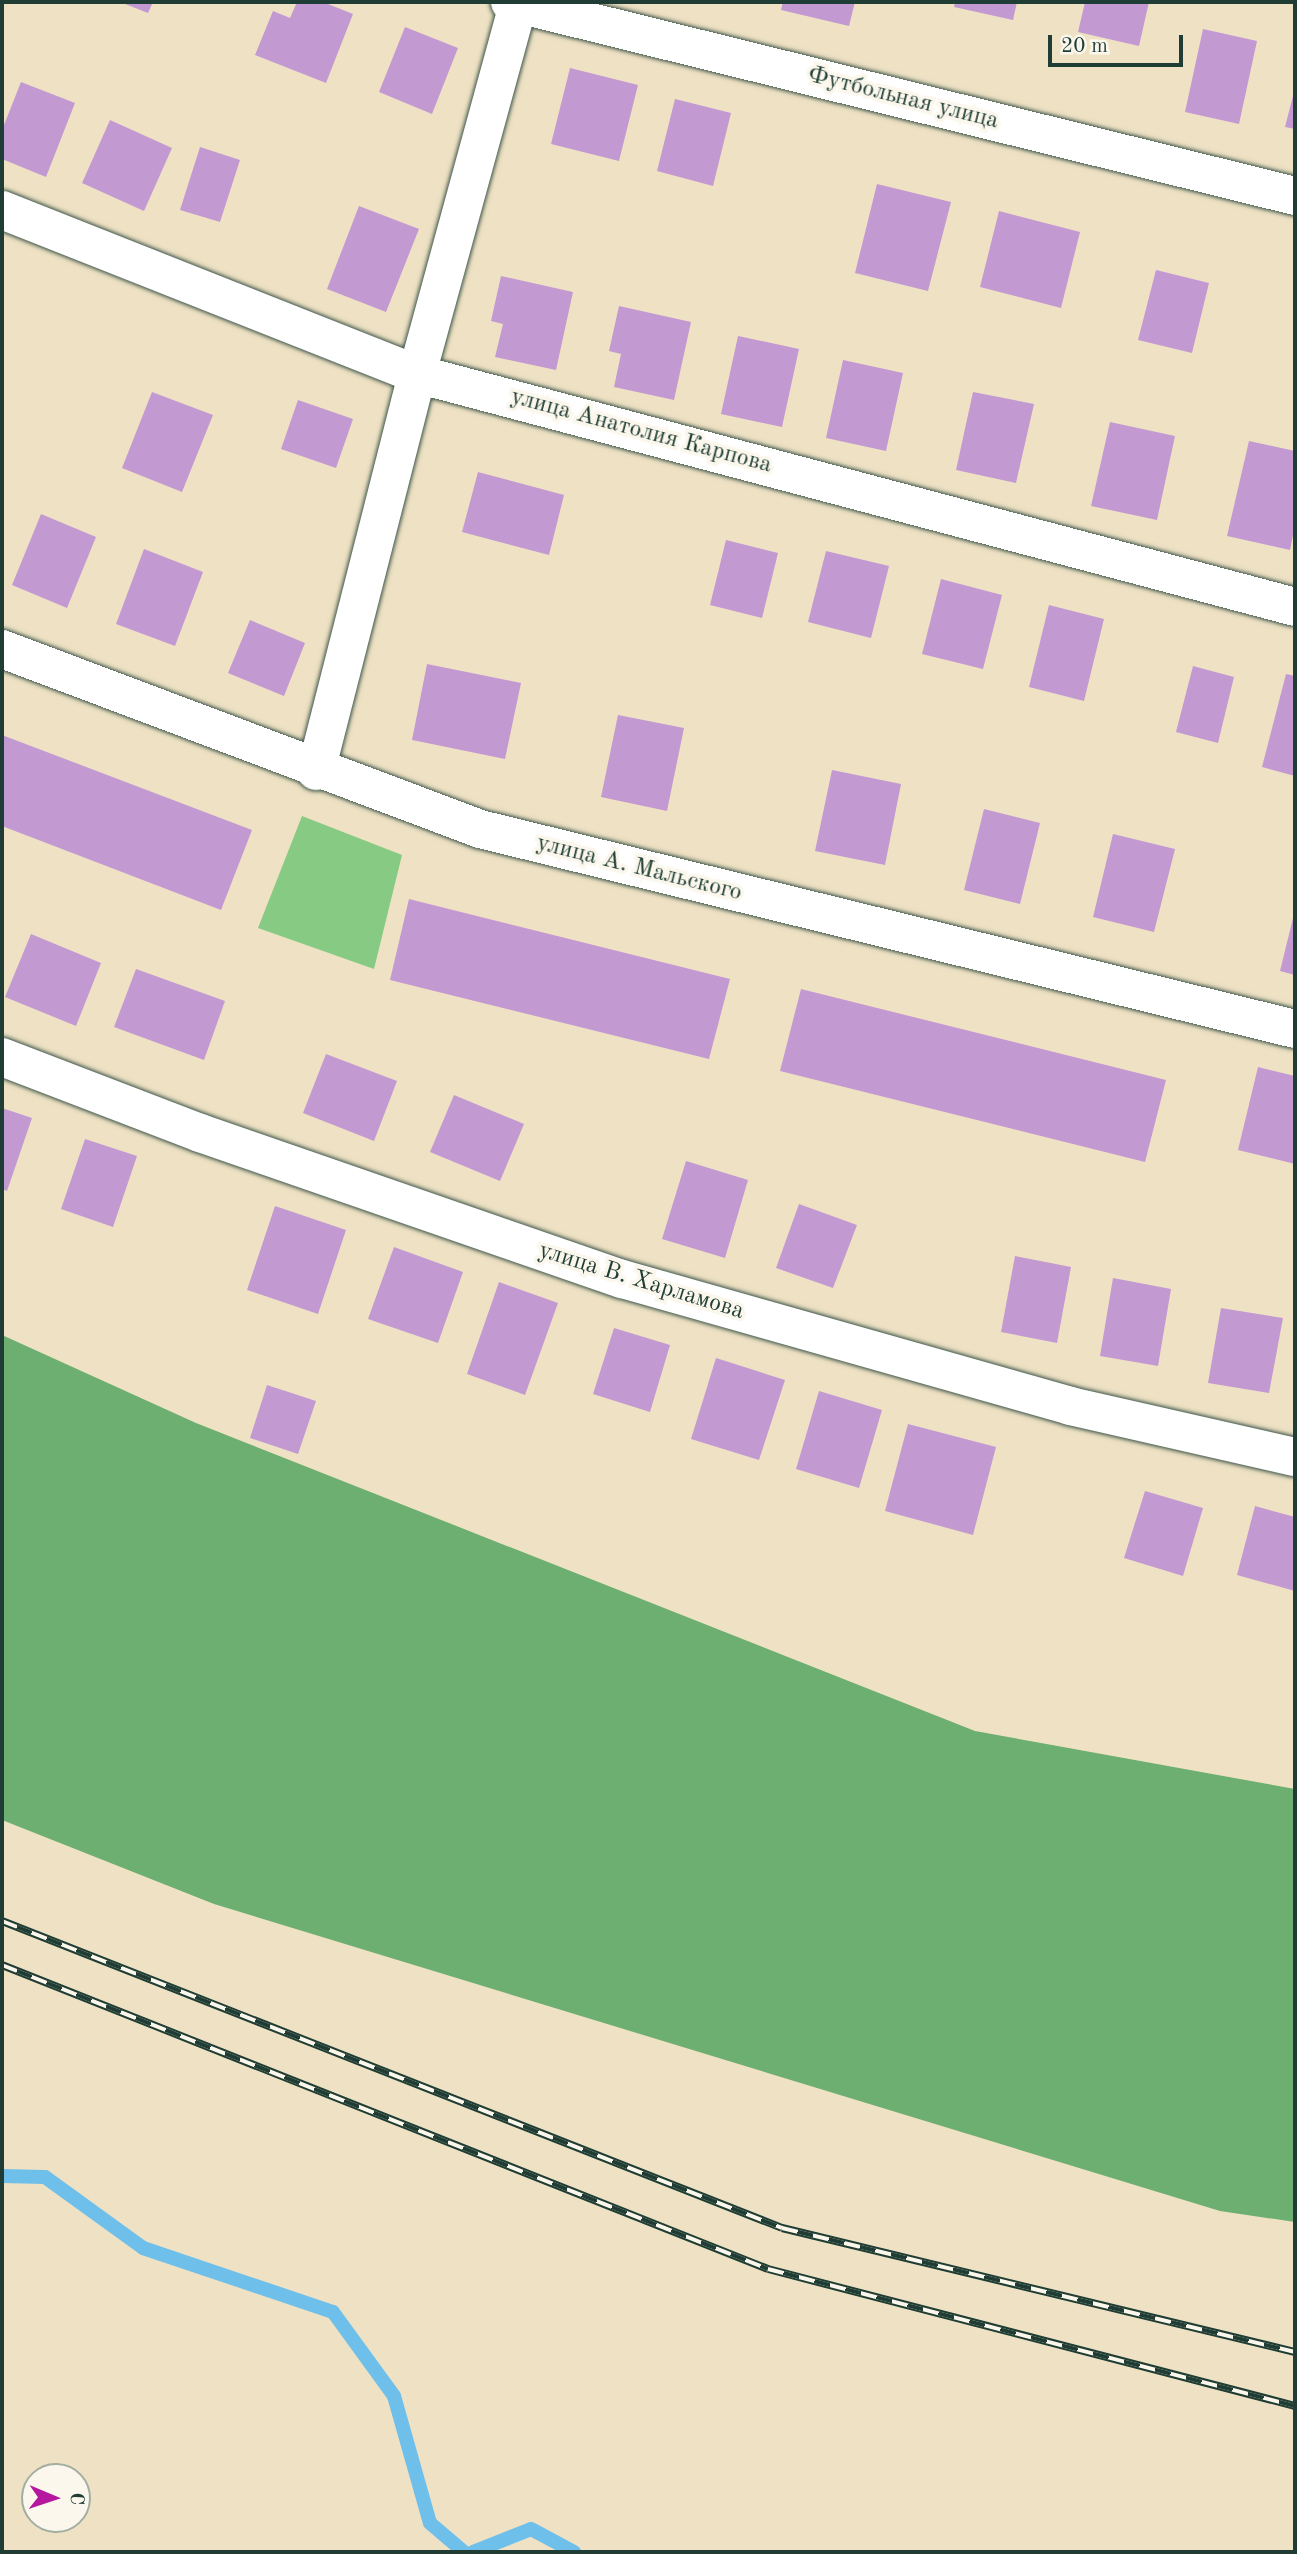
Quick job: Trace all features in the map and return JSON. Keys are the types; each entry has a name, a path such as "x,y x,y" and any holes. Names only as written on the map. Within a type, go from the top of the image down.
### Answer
{"street":[{"name":"Футбольная улица","path":"516,3 1295,196"},
{"path":"316,771 417,374 516,3"},
{"name":"улица Анатолия Карпова","path":"2,210 417,374 1295,607"},
{"name":"улица А. Мальского","path":"2,649 316,771 480,829 1295,1029"},
{"name":"улица В. Харламова","path":"2,1057 200,1133 621,1279 1070,1406 1295,1457"}],"green space":[{"path":"302,816 402,855 374,969 258,928"},
{"path":"2,1335 196,1423 975,1731 1295,1789 1295,2222 1220,2211 214,1904 2,1820"}],"building":[{"path":"120,2 153,2 148,13"},
{"path":"297,2 323,2 353,14 326,83 255,55 273,11 290,18"},
{"path":"783,2 855,2 849,26 781,10"},
{"path":"955,2 1017,2 1013,20 954,7"},
{"path":"1085,2 1149,2 1139,46 1078,32"},
{"path":"405,27 458,48 432,114 379,92"},
{"path":"1203,29 1257,41 1239,124 1185,112"},
{"path":"570,68 638,85 619,161 551,144"},
{"path":"21,82 75,103 46,177 2,159 2,130"},
{"path":"1295,88 1295,129 1285,127"},
{"path":"675,99 731,113 713,186 657,171"},
{"path":"110,120 172,148 144,211 82,183"},
{"path":"200,147 240,160 220,222 180,210"},
{"path":"877,184 951,202 928,291 855,273"},
{"path":"359,206 419,229 386,312 327,289"},
{"path":"999,211 1080,232 1061,308 980,287"},
{"path":"1156,270 1209,283 1192,353 1138,340"},
{"path":"501,276 573,292 556,370 495,357 503,324 491,321"},
{"path":"619,306 691,322 674,400 614,387 621,354 609,351"},
{"path":"738,336 799,349 782,427 721,414"},
{"path":"843,360 903,373 886,451 826,438"},
{"path":"152,392 213,415 182,492 122,468"},
{"path":"973,392 1034,404 1016,483 956,470"},
{"path":"298,400 353,419 336,468 281,449"},
{"path":"1110,422 1175,436 1157,520 1091,506"},
{"path":"1249,441 1295,451 1295,526 1290,550 1227,536"},
{"path":"478,472 564,495 549,555 462,532"},
{"path":"41,514 96,537 67,608 12,585"},
{"path":"726,540 778,553 762,618 710,605"},
{"path":"144,549 203,572 175,646 116,624"},
{"path":"826,551 889,566 871,638 808,622"},
{"path":"941,579 1002,595 983,669 922,654"},
{"path":"1049,605 1104,619 1084,701 1029,687"},
{"path":"250,620 305,643 284,696 228,673"},
{"path":"427,664 521,683 505,759 412,740"},
{"path":"1193,666 1234,677 1218,743 1176,732"},
{"path":"1286,674 1295,676 1295,776 1262,767"},
{"path":"618,715 684,728 667,811 601,797"},
{"path":"2,735 252,830 221,910 2,826"},
{"path":"832,770 901,784 885,865 815,851"},
{"path":"984,809 1040,823 1020,904 964,890"},
{"path":"1113,834 1175,849 1154,932 1093,917"},
{"path":"409,899 730,979 709,1059 390,980"},
{"path":"1295,914 1295,975 1280,971"},
{"path":"31,934 101,963 76,1026 5,997"},
{"path":"136,969 225,1001 204,1060 114,1027"},
{"path":"801,989 1166,1080 1145,1162 780,1071"},
{"path":"326,1054 397,1081 374,1141 303,1113"},
{"path":"1258,1067 1295,1076 1295,1164 1238,1150"},
{"path":"454,1095 524,1124 500,1181 430,1152"},
{"path":"2,1108 32,1118 7,1191 2,1189"},
{"path":"85,1139 137,1156 113,1227 61,1209"},
{"path":"686,1161 748,1180 725,1258 662,1239"},
{"path":"799,1204 857,1225 833,1288 776,1268"},
{"path":"275,1206 346,1230 318,1314 247,1290"},
{"path":"394,1247 463,1272 438,1343 368,1319"},
{"path":"1015,1256 1071,1267 1057,1343 1001,1332"},
{"path":"1113,1278 1171,1289 1158,1366 1100,1356"},
{"path":"499,1282 558,1303 525,1395 467,1374"},
{"path":"1221,1308 1283,1318 1269,1393 1208,1383"},
{"path":"614,1328 670,1345 650,1412 593,1394"},
{"path":"716,1358 785,1380 759,1460 691,1439"},
{"path":"267,1385 316,1401 298,1454 250,1438"},
{"path":"819,1391 882,1410 859,1488 796,1469"},
{"path":"908,1424 996,1447 973,1535 885,1511"},
{"path":"1145,1491 1203,1508 1183,1576 1124,1558"},
{"path":"1255,1506 1295,1517 1295,1591 1237,1575"}],"waterway":[{"path":"2,2176 45,2177 143,2248 333,2312 394,2396 430,2523 464,2552"},
{"path":"473,2552 531,2529 574,2552"}],"railway":[{"path":"2,1921 782,2228 1295,2352"},
{"path":"2,1965 768,2269 1295,2406"}]}
